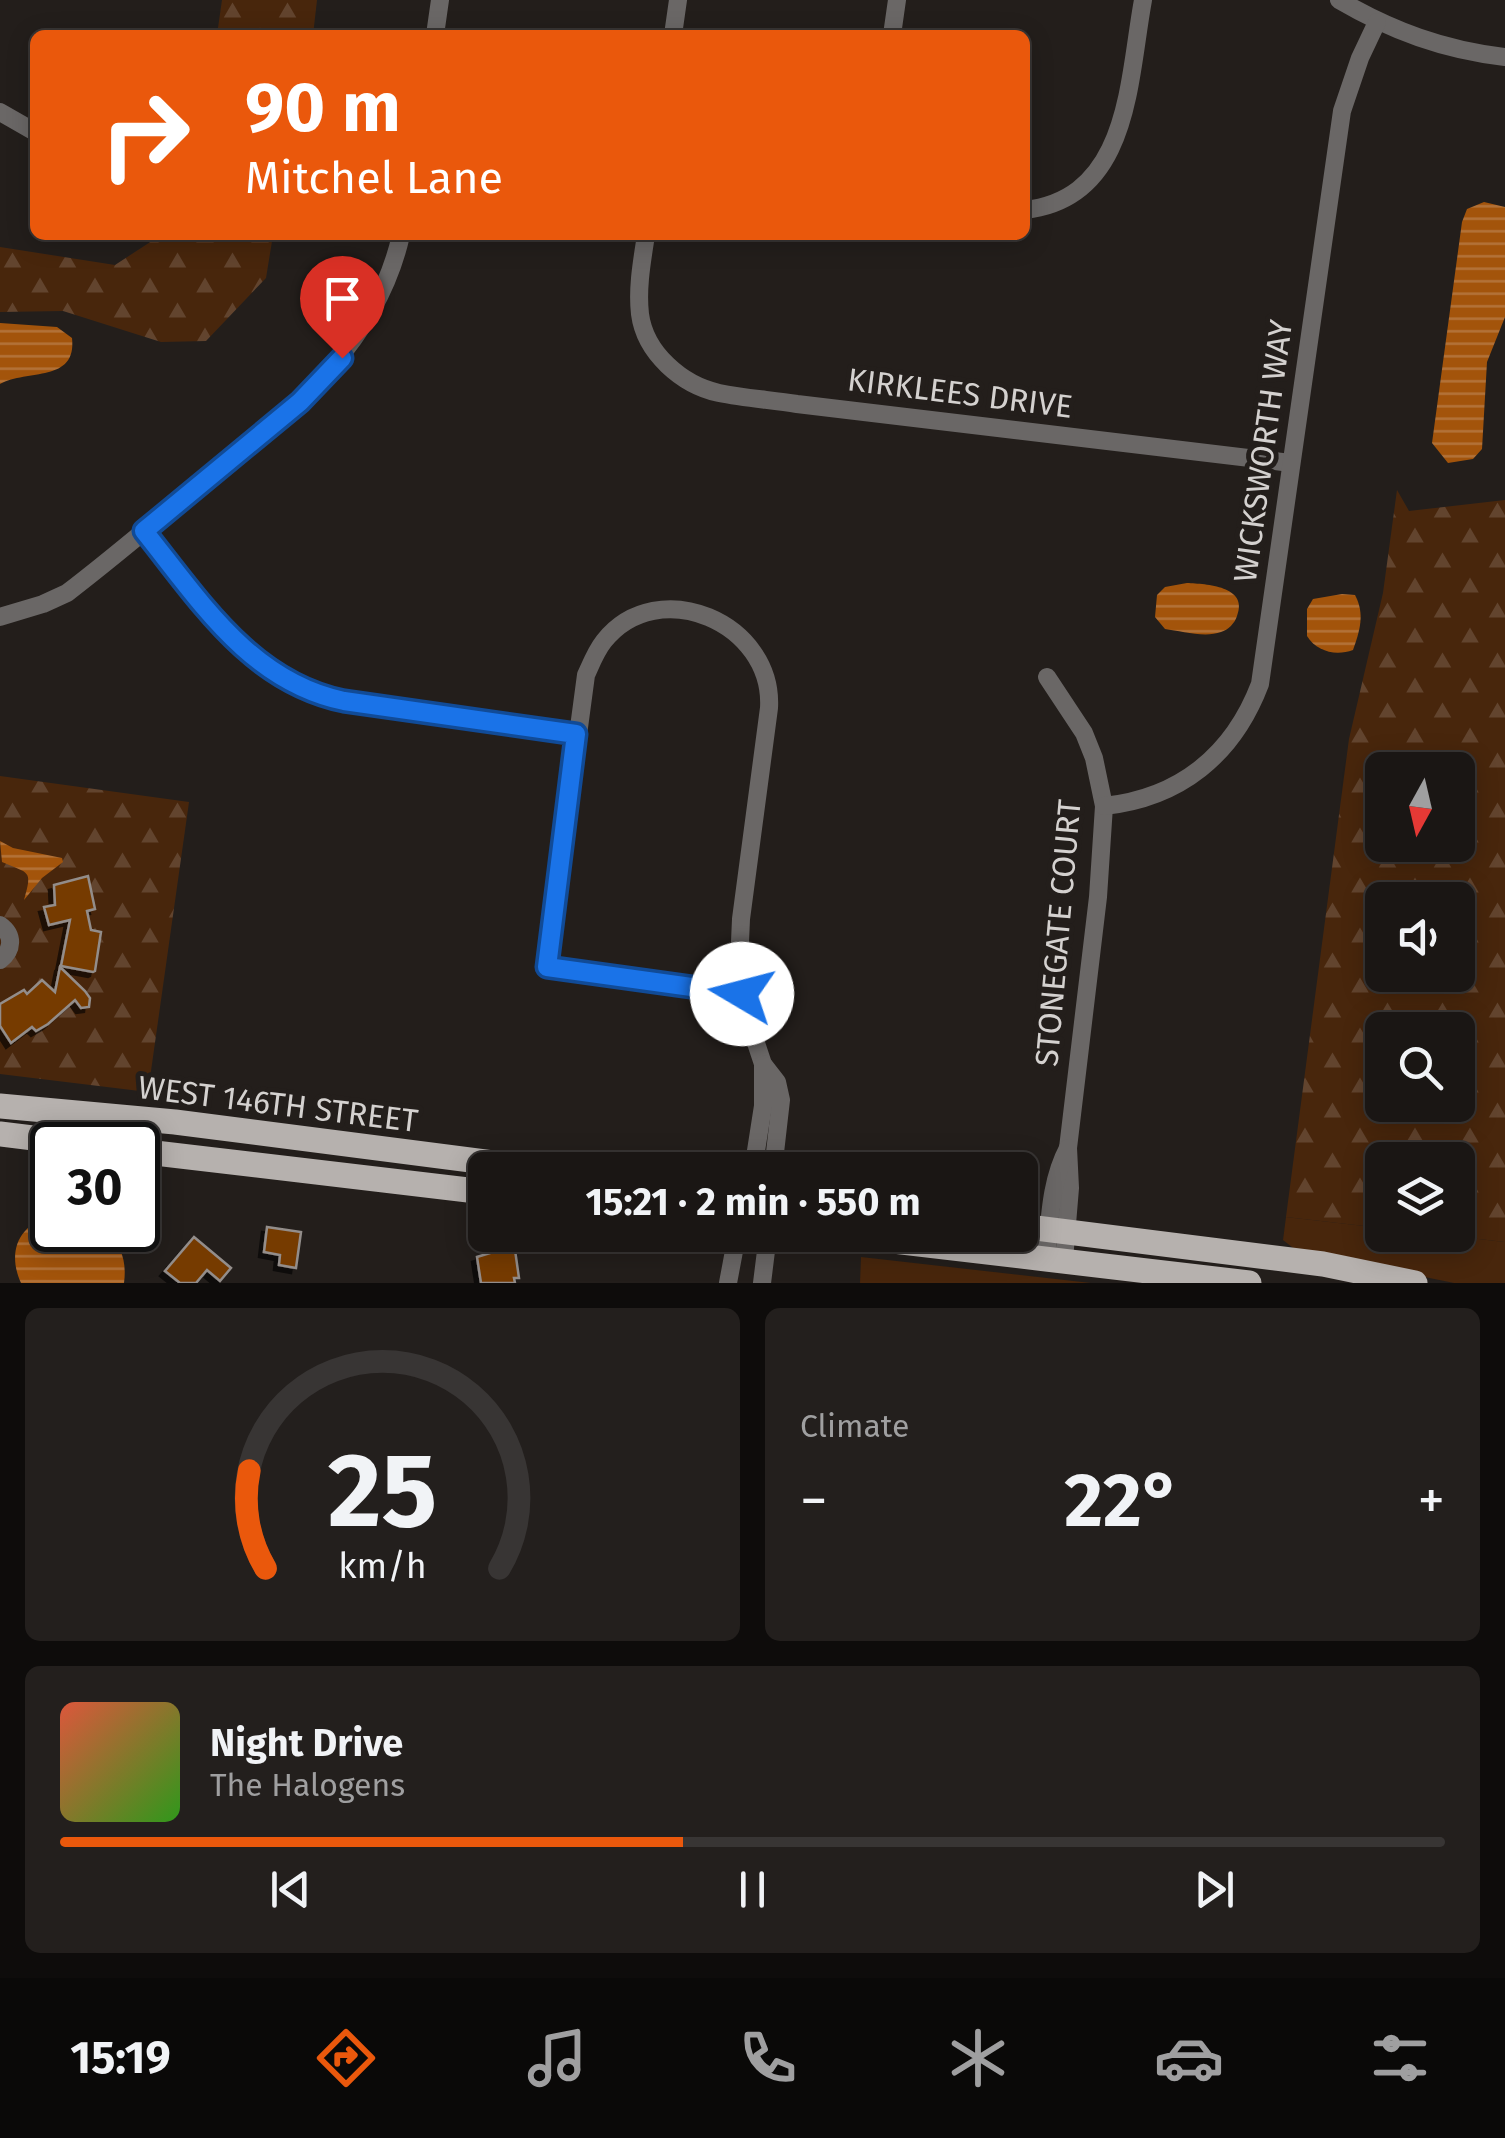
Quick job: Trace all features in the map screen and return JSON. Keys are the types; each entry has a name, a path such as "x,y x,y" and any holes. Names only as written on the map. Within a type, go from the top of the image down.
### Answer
{"main road":[{"name":"WEST 146TH STREET","path":"0,1106 175,1122 468,1160"},
{"path":"0,1134 30,1138"},
{"name":"WEST 146TH STREET","path":"160,1154 468,1190"},
{"path":"1038,1228 1323,1264 1415,1283"},
{"path":"993,1252 1249,1283"}],"street":[{"path":"436,30 440,0"},
{"path":"674,30 678,0"},
{"path":"893,30 898,0"},
{"path":"1030,209 1070,196 1094,178 1103,165 1117,133 1143,0"},
{"path":"1339,0 1377,22 1438,46 1505,57"},
{"name":"WICKSWORTH WAY","path":"1104,806 1143,800 1196,775 1228,745 1253,704 1260,684 1342,112 1354,72 1377,22"},
{"path":"0,112 30,129"},
{"path":"0,617 67,592 300,402 342,358 380,295 399,240"},
{"name":"KIRKLEES DRIVE","path":"646,240 640,311 647,334 657,353 678,375 696,386 717,393 1290,463"},
{"path":"144,531 234,640 283,679 327,698 576,734"},
{"path":"742,994 547,967 586,675 605,640 637,618 654,613 691,611 723,623 746,642 764,670 770,695 741,919 742,994 763,1064 763,1106 756,1152"},
{"name":"STONEGATE COURT","path":"1046,677 1084,733 1094,758 1104,806 1098,897 1068,1148 1071,1170 1055,1259"},
{"path":"0,925 11,942 0,960"},
{"path":"763,1064 777,1082 781,1100 775,1152"},
{"path":"728,1283 734,1252"},
{"path":"762,1283 766,1252"}],"green space":[{"path":"222,0 317,0 314,30 218,30"},
{"path":"153,240 272,240 266,278 206,341 161,342 63,311 0,312 0,247 115,265"},
{"path":"1397,490 1409,511 1505,500 1505,1242 1475,1239 1475,1142 1365,1142 1365,1226 1286,1217 1349,739 1383,593"},
{"path":"0,776 189,802 148,1092 0,1074"},
{"path":"1286,1217 1365,1226 1365,1252 1475,1252 1475,1239 1505,1242 1505,1283 1454,1283 1297,1251 1283,1240"},
{"path":"861,1257 1091,1283 860,1283"}],"shaded area":[{"path":"1484,202 1505,207 1505,317 1487,362 1482,449 1473,459 1448,463 1432,443 1462,222 1467,209"},
{"path":"0,323 57,327 72,338 67,362 48,372 0,384"},
{"path":"1187,583 1224,589 1237,598 1239,606 1231,626 1208,634 1165,629 1155,617 1157,595 1165,587"},
{"path":"1355,595 1361,615 1353,650 1340,653 1316,646 1307,636 1307,609 1313,599"},
{"path":"0,841 13,848 62,858 63,862 42,878 24,900 28,878 23,871 2,862"},
{"path":"30,1226 30,1252 121,1252 124,1283 21,1283 15,1261 18,1241"}],"building":[{"path":"88,876 95,909 87,911 91,930 101,932 93,972 61,966 70,920 49,925 44,907 55,905 54,885"},
{"path":"60,967 85,991 90,998 89,1007 81,1008 75,1000 48,1024 36,1031 32,1027 11,1043 0,1026 0,1004 24,990 27,994 42,980 55,992"},
{"path":"267,1227 301,1232 296,1268 279,1265 280,1255 264,1252"},
{"path":"194,1237 231,1268 220,1281 207,1270 196,1283 180,1283 165,1271"},
{"path":"515,1252 519,1278 514,1278 515,1283 481,1283 477,1257"}],"route":[{"path":"342,358 300,402 144,531 234,640 283,679 327,698 576,734 547,967 742,994"}]}
